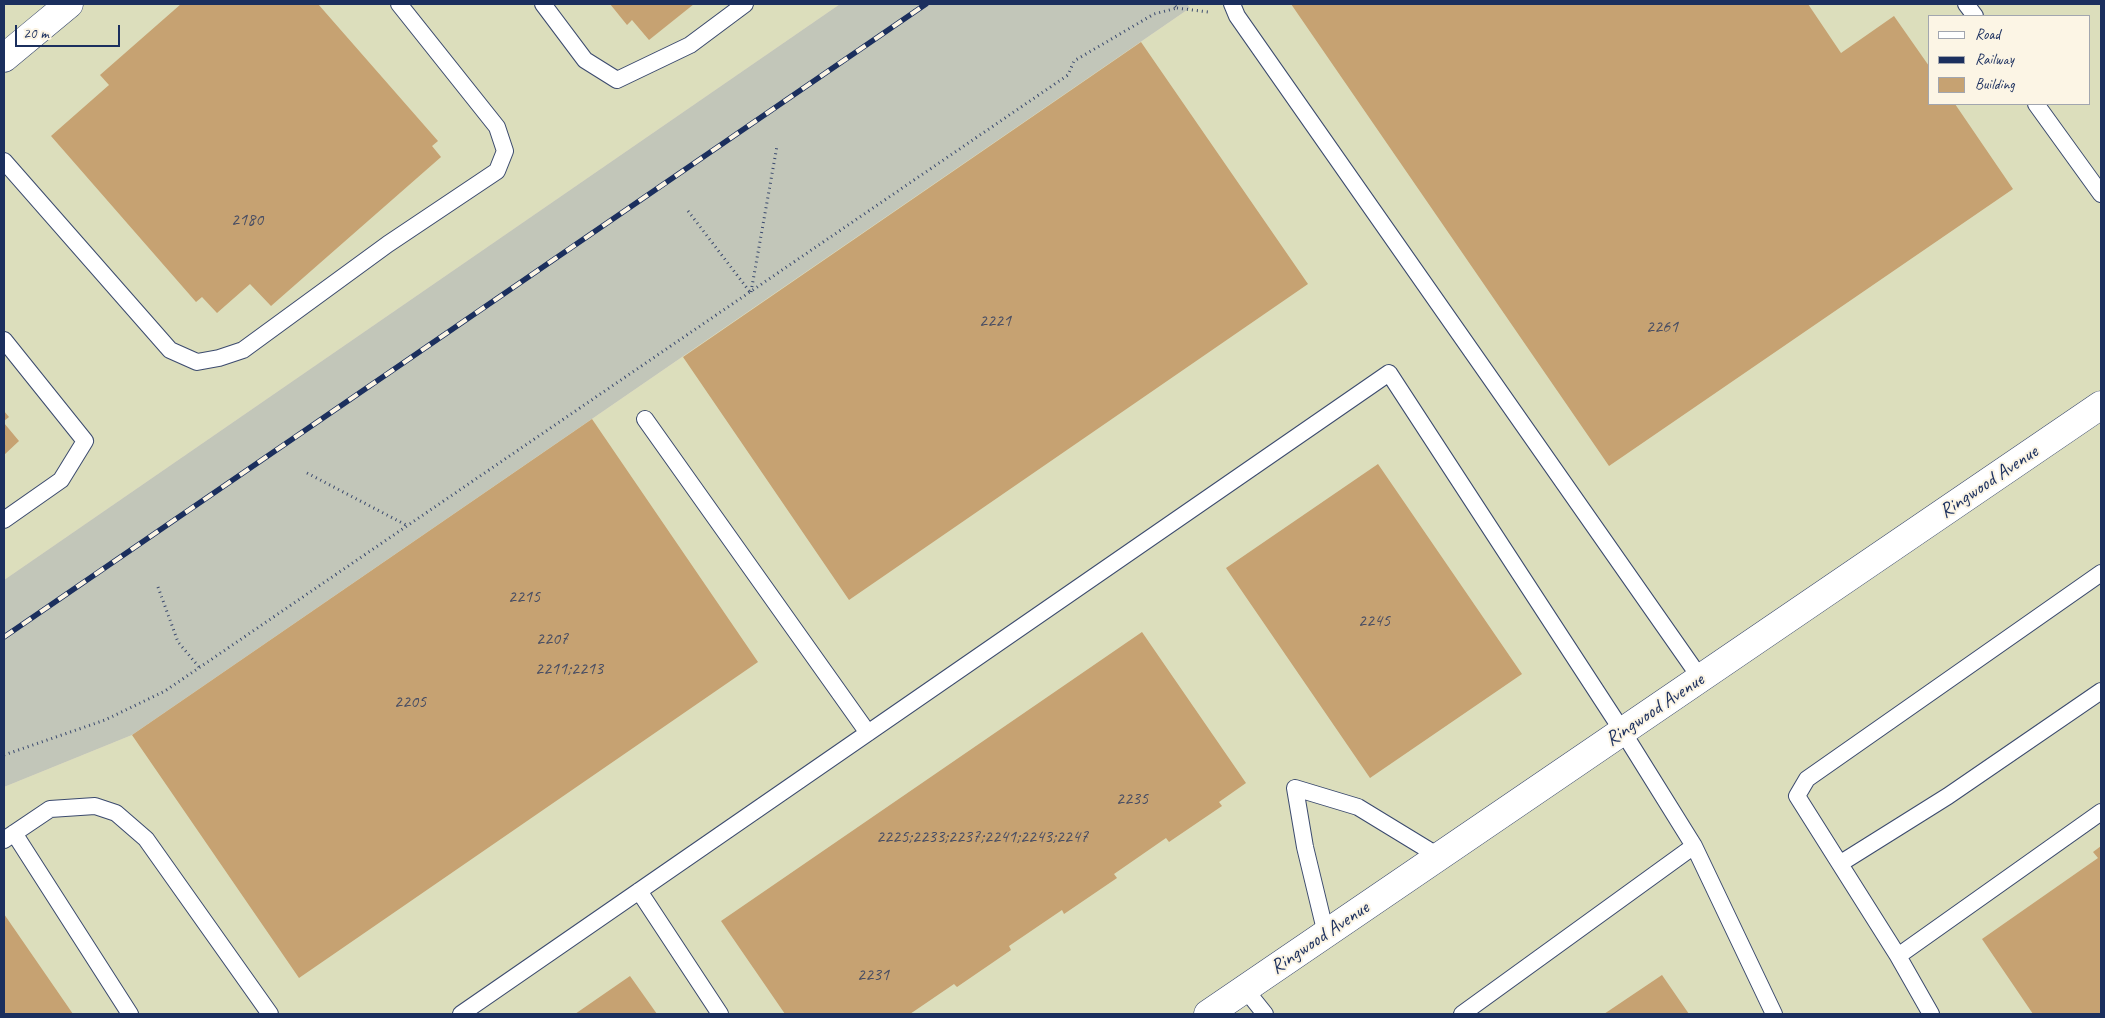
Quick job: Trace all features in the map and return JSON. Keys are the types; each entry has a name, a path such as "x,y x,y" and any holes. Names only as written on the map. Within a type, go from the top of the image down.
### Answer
{"street":[{"path":"4,58 70,4"},
{"name":"Ringwood Avenue","path":"1208,1014 2101,405"}],"lane":[{"path":"4,161 170,350 197,362 219,358 243,350 388,244 497,171 505,150 497,127 399,4"},
{"path":"543,4 586,60 617,80 690,44 745,4"},
{"path":"1232,4 1237,16 1701,679"},
{"path":"1966,4 1974,15"},
{"path":"2037,105 2101,194"},
{"path":"4,340 86,440 61,480 4,520"},
{"path":"461,1014 1389,373 1694,846 1774,1014"},
{"path":"645,419 868,733"},
{"path":"1931,1014 1841,863 1796,796 1807,779 2101,574"},
{"path":"1841,863 1948,796 2101,691"},
{"path":"1326,934 1305,847 1295,788 1358,806 1440,856"},
{"path":"130,1014 9,837 50,808 94,806 116,813 146,838 270,1014"},
{"path":"1898,956 2101,812"},
{"path":"1462,1014 1694,846"},
{"path":"639,891 720,1014"},
{"path":"1245,989 1265,1014"}],"path":[{"path":"4,755 105,720 165,691 1068,75 1074,61 1154,14 1177,8 1173,4"},
{"path":"751,292 777,146"},
{"path":"688,211 751,292"},
{"path":"307,472 408,526"},
{"path":"158,587 178,642 199,667"}],"shaded area":[{"path":"4,4 840,4 4,580"},
{"path":"840,4 1187,4 1190,8 132,735 4,787 4,580"},
{"path":"1187,4 2101,4 2101,1014 4,1014 4,787 132,735 1190,8"}],"building":[{"path":"181,4 318,4 438,141 432,146 441,157 271,306 250,284 217,313 202,297 196,302 51,136 109,85 100,75"},
{"path":"610,4 694,4 649,40 632,20 627,25"},
{"path":"1291,4 1808,4 1841,53 1894,16 1928,65 1928,105 1956,105 2013,189 1609,466"},
{"path":"1141,42 1308,284 849,600 683,357"},
{"path":"4,411 9,417 4,421"},
{"path":"592,419 758,662 299,978 132,735"},
{"path":"4,423 19,441 4,455"},
{"path":"1378,464 1522,674 1370,778 1226,568"},
{"path":"1142,632 1246,783 1219,802 1222,806 1169,842 1166,838 1114,874 1117,878 1064,914 1062,910 1009,946 1011,950 957,987 954,984 910,1014 785,1014 721,921"},
{"path":"2101,846 2101,1014 2033,1014 1982,939 2098,858 2093,852"},
{"path":"4,914 73,1014 4,1014"},
{"path":"1662,975 1689,1014 1604,1014"},
{"path":"630,976 657,1014 575,1014"}],"railway":[{"path":"4,637 926,4"}]}
